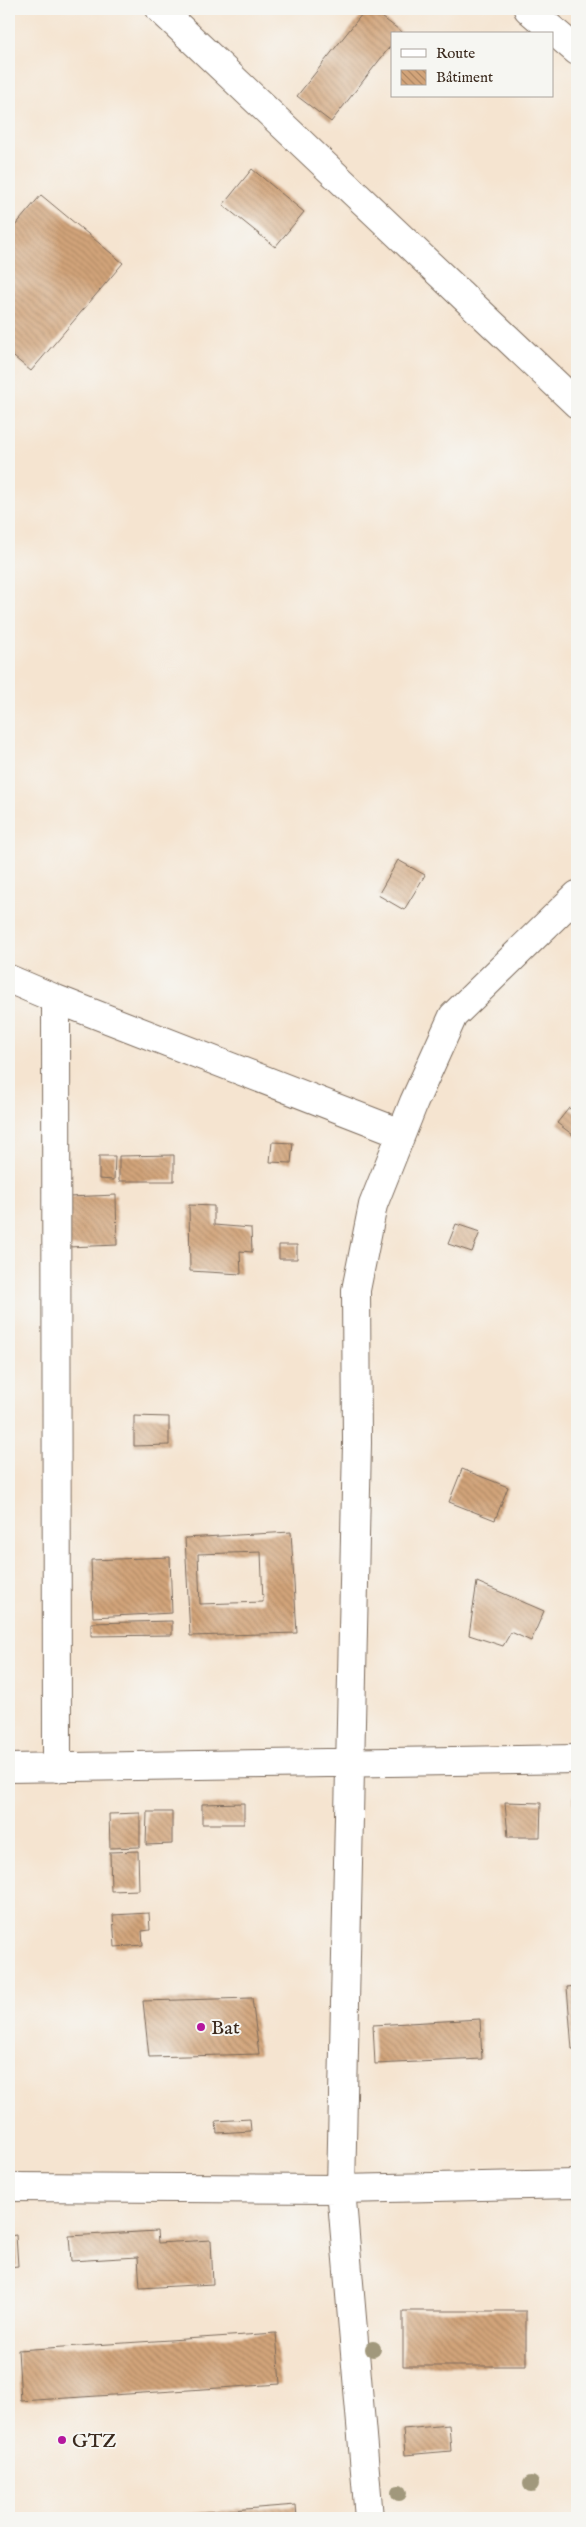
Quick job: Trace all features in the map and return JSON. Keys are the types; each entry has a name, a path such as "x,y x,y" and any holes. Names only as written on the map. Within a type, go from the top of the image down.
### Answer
{"street":[{"path":"160,9 577,404"},
{"path":"528,9 577,51"},
{"path":"369,2518 341,2189 357,1443 356,1290 373,1205 401,1133 453,1016 577,895"},
{"path":"9,979 401,1133"},
{"path":"56,999 57,1768"},
{"path":"9,1768 577,1759"},
{"path":"9,2187 341,2189 577,2184"}],"building":[{"path":"366,9 371,9 402,32 391,32 391,45 331,122 297,96"},
{"path":"252,169 304,212 275,247 223,205"},
{"path":"41,195 123,263 31,371 9,353 9,233"},
{"path":"398,860 425,875 404,910 378,895"},
{"path":"569,1108 577,1114 577,1138 557,1123"},
{"path":"272,1142 293,1143 291,1163 270,1162"},
{"path":"174,1155 174,1181 119,1181 119,1156"},
{"path":"99,1156 115,1156 114,1180 99,1179"},
{"path":"116,1195 117,1245 68,1247 68,1197"},
{"path":"189,1205 214,1206 214,1225 251,1228 252,1252 240,1251 241,1274 190,1271"},
{"path":"456,1224 480,1232 472,1252 448,1244"},
{"path":"279,1245 297,1245 297,1259 279,1259"},
{"path":"134,1416 169,1417 169,1445 134,1446"},
{"path":"462,1469 508,1487 495,1520 449,1502"},
{"path":"291,1532 297,1633 190,1636 185,1538","holes":["261,1552 263,1602 200,1604 198,1554"]},
{"path":"170,1557 172,1613 93,1617 91,1560"},
{"path":"477,1582 544,1611 531,1641 511,1632 503,1646 469,1635"},
{"path":"172,1621 172,1635 91,1636 91,1623"},
{"path":"577,1795 577,1848 576,1848 573,1796"},
{"path":"505,1802 541,1803 540,1837 508,1837"},
{"path":"244,1803 244,1824 202,1824 202,1804"},
{"path":"147,1812 172,1812 172,1844 146,1845"},
{"path":"140,1813 140,1847 110,1848 109,1814"},
{"path":"138,1851 139,1890 111,1891 110,1852"},
{"path":"149,1913 150,1930 142,1931 143,1945 115,1947 113,1915"},
{"path":"577,1986 577,2049 572,2049 567,1987"},
{"name":"Bat","path":"252,1998 259,2054 149,2057 143,2001"},
{"path":"480,2019 482,2059 375,2064 373,2025"},
{"path":"250,2119 251,2131 217,2133 216,2121"},
{"path":"157,2231 158,2243 211,2240 213,2284 140,2288 138,2257 71,2261 69,2236"},
{"path":"16,2235 18,2266 9,2267 9,2236"},
{"path":"403,2311 526,2311 526,2366 403,2366"},
{"path":"276,2333 280,2384 21,2401 18,2350"},
{"path":"449,2425 451,2451 405,2455 403,2429"},
{"path":"296,2505 297,2518 143,2518 143,2517"}],"place":[{"name":"Bat","path":"201,2027"},
{"name":"GTZ","path":"62,2440"}]}
